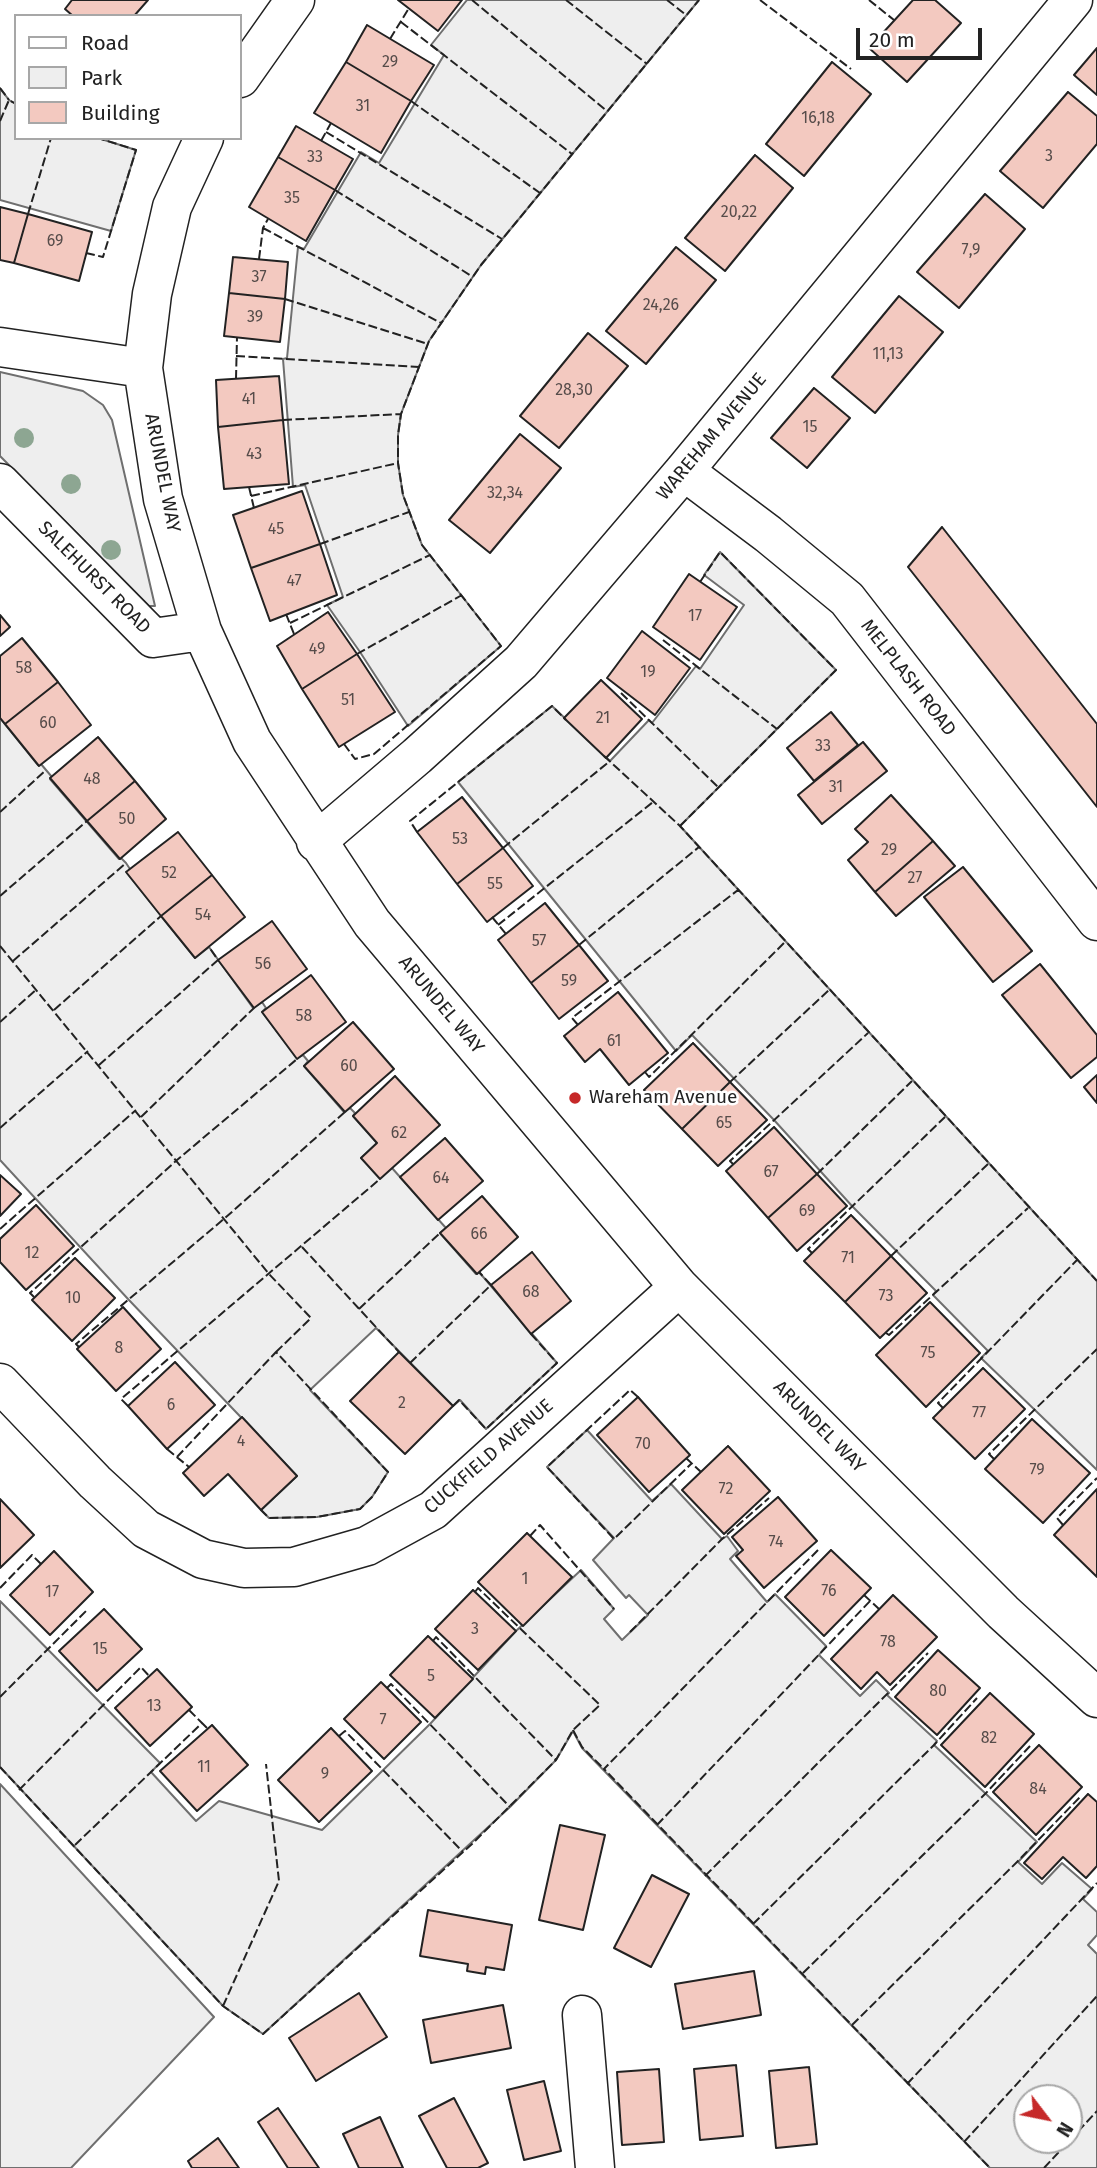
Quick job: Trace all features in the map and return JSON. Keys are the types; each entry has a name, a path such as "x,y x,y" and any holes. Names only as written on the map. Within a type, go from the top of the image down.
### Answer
{"street":[{"name":"WAREHAM AVENUE","path":"316,842 522,662 684,471 1073,0"},
{"path":"242,75 284,4"},
{"name":"ARUNDEL WAY","path":"203,140 172,207 152,294 143,368 163,499 202,631 251,741 372,923 679,1287 1003,1612 1097,1698"},
{"path":"0,346 143,368"},
{"name":"MELPLASH ROAD","path":"684,471 768,534 847,599 1097,921"},
{"name":"SALEHURST ROAD","path":"0,483 153,638 202,631"},
{"name":"CUCKFIELD AVENUE","path":"0,1383 95,1482 146,1529 203,1559 244,1567 294,1567 367,1546 433,1510 679,1287"},
{"path":"582,2015 596,2168"}],"green space":[{"path":"467,0 699,0 481,265 429,341 401,414 398,463 403,495 422,545 501,646 408,726 327,605 343,597 305,485 293,487 283,359 287,358 298,247 304,249 361,152 379,163 444,55 431,45"},
{"path":"0,88 14,103 14,140 104,140 136,150 111,231 0,200"},
{"path":"0,372 83,391 103,405 112,420 155,606 149,606 0,456"},
{"path":"720,552 836,670 680,826 1097,1281 1097,1470 981,1358 988,1351 933,1295 936,1291 852,1206 692,1035 676,1051 458,782 552,706 610,761 649,720 652,723 696,666 700,669 744,605 704,575"},
{"path":"0,718 119,859 126,863 130,869 127,873 195,958 209,947 253,1008 262,1002 266,1008 262,1012 297,1058 303,1055 308,1061 304,1066 344,1112 350,1108 355,1113 353,1116 377,1143 361,1158 392,1168 446,1228 440,1233 476,1274 479,1272 557,1363 486,1429 460,1400 453,1406 376,1328 310,1390 388,1472 372,1497 360,1509 317,1517 269,1518 261,1510 297,1476 0,1160"},
{"path":"587,1430 652,1501 671,1484 722,1539 727,1536 738,1551 730,1559 767,1602 775,1594 826,1646 819,1655 860,1696 876,1680 889,1693 887,1695 937,1741 934,1745 1037,1842 1018,1862 1042,1884 1062,1863 1092,1889 1083,1899 1097,1912 1097,1935 1088,1945 1097,1954 1097,2168 990,2168 582,1748 573,1731 556,1760 510,1807 263,2034 223,2006 0,1767 0,1601 160,1763 151,1772 196,1821 219,1801 322,1830 430,1724 516,1631 581,1570 614,1609 604,1619 622,1640 648,1615 629,1595 626,1598 593,1560 614,1538 547,1467"},
{"path":"0,1784 214,2017 71,2168 0,2168"}],"building":[{"path":"72,0 148,0 136,14 71,14 65,9"},
{"path":"398,0 462,0 438,31"},
{"path":"913,0 935,0 961,23 907,82 869,48"},
{"path":"367,25 434,65 411,101 346,62"},
{"path":"1097,48 1097,95 1074,75"},
{"path":"346,62 411,101 381,153 314,113"},
{"path":"832,62 871,94 804,176 766,144"},
{"path":"1068,92 1097,116 1097,144 1043,208 1000,171"},
{"path":"296,126 353,159 335,190 278,157"},
{"path":"755,155 793,188 725,271 685,238"},
{"path":"278,157 335,190 306,241 249,207"},
{"path":"985,194 1025,229 959,308 917,272"},
{"path":"0,207 28,214 14,263 0,260"},
{"path":"28,214 92,232 79,281 14,263"},
{"path":"676,247 716,280 646,364 606,331"},
{"path":"233,257 288,262 285,299 229,293"},
{"path":"229,293 285,299 280,342 224,336"},
{"path":"899,296 943,332 875,413 832,377"},
{"path":"588,333 628,366 559,448 520,416"},
{"path":"279,376 283,420 218,427 216,380"},
{"path":"814,388 850,418 807,468 771,438"},
{"path":"283,420 289,484 224,489 218,427"},
{"path":"520,434 561,468 490,553 449,520"},
{"path":"302,491 320,544 251,568 233,515"},
{"path":"942,527 1097,724 1097,807 908,567"},
{"path":"320,544 337,595 270,621 251,568"},
{"path":"689,574 737,607 700,660 653,627"},
{"path":"328,612 357,654 302,689 277,646"},
{"path":"0,615 10,627 0,636"},
{"path":"642,631 690,668 655,715 607,678"},
{"path":"22,638 58,682 5,724 0,718 0,656"},
{"path":"357,654 395,712 339,747 302,689"},
{"path":"601,680 642,719 606,758 564,718"},
{"path":"58,682 91,725 39,766 5,724"},
{"path":"831,712 858,745 814,781 787,748"},
{"path":"98,737 135,781 87,821 50,778"},
{"path":"863,742 887,771 822,824 798,795"},
{"path":"135,781 166,819 120,859 87,821"},
{"path":"891,795 933,841 875,892 848,860 868,842 855,829"},
{"path":"462,797 503,848 457,884 417,832"},
{"path":"178,832 212,875 161,916 126,872"},
{"path":"933,841 955,866 896,916 875,892"},
{"path":"503,848 533,886 487,922 457,884"},
{"path":"963,867 1032,951 993,982 924,897"},
{"path":"212,875 245,917 195,958 161,916"},
{"path":"545,903 579,945 531,983 498,940"},
{"path":"272,921 307,969 254,1008 218,960"},
{"path":"579,945 608,981 559,1019 531,983"},
{"path":"1040,964 1097,1035 1097,1057 1071,1078 1002,995"},
{"path":"311,975 346,1022 297,1059 262,1012"},
{"path":"618,992 668,1053 629,1085 600,1049 585,1062 564,1036"},
{"path":"353,1022 394,1069 345,1112 304,1066"},
{"path":"693,1043 730,1082 682,1129 644,1090"},
{"path":"1097,1075 1097,1103 1084,1087"},
{"path":"395,1076 440,1125 380,1179 361,1158 377,1143 353,1116"},
{"path":"730,1082 767,1120 718,1166 682,1129"},
{"path":"774,1127 817,1174 768,1218 726,1171"},
{"path":"445,1138 483,1181 438,1220 400,1177"},
{"path":"817,1174 847,1206 797,1251 768,1218"},
{"path":"0,1175 21,1194 0,1216"},
{"path":"482,1196 518,1237 477,1274 440,1233"},
{"path":"36,1205 74,1246 26,1290 0,1262 0,1239"},
{"path":"851,1215 891,1256 845,1302 804,1261"},
{"path":"532,1252 571,1301 531,1334 491,1285"},
{"path":"891,1256 927,1293 880,1338 845,1302"},
{"path":"75,1258 115,1298 72,1341 32,1300"},
{"path":"930,1302 980,1353 926,1407 876,1355"},
{"path":"123,1307 161,1349 116,1391 77,1349"},
{"path":"399,1352 453,1406 405,1454 350,1401"},
{"path":"175,1362 215,1405 167,1449 128,1406"},
{"path":"983,1368 1025,1409 975,1459 933,1418"},
{"path":"638,1397 690,1455 649,1492 597,1435"},
{"path":"242,1417 297,1476 261,1510 228,1474 204,1496 183,1473"},
{"path":"1032,1419 1090,1473 1043,1523 985,1469"},
{"path":"728,1446 770,1491 724,1534 682,1490"},
{"path":"1097,1489 1097,1577 1054,1535"},
{"path":"778,1497 817,1541 764,1588 736,1556 743,1550 732,1537"},
{"path":"0,1499 34,1535 0,1568"},
{"path":"527,1533 572,1577 523,1626 478,1582"},
{"path":"831,1550 871,1588 824,1636 785,1597"},
{"path":"54,1551 93,1592 50,1635 10,1595"},
{"path":"473,1590 516,1631 478,1670 435,1629"},
{"path":"893,1595 937,1637 890,1685 877,1672 861,1689 831,1659"},
{"path":"104,1609 142,1649 97,1691 59,1651"},
{"path":"428,1636 473,1679 435,1718 390,1675"},
{"path":"938,1650 980,1688 937,1735 895,1697"},
{"path":"157,1669 192,1707 150,1746 115,1708"},
{"path":"381,1682 421,1722 384,1759 344,1719"},
{"path":"990,1693 1034,1734 985,1787 941,1745"},
{"path":"212,1725 248,1765 197,1811 160,1771"},
{"path":"331,1728 372,1771 319,1822 278,1780"},
{"path":"1039,1745 1082,1787 1036,1835 993,1792"},
{"path":"1088,1794 1097,1802 1097,1866 1086,1878 1063,1857 1042,1879 1024,1863"},
{"path":"560,1825 605,1835 583,1930 539,1920"},
{"path":"652,1875 689,1894 651,1967 614,1948"},
{"path":"428,1910 512,1925 504,1970 486,1967 485,1974 467,1971 468,1964 420,1956"},
{"path":"754,1971 761,2015 683,2029 675,1984"},
{"path":"359,1993 387,2037 316,2081 289,2038"},
{"path":"503,2005 511,2048 431,2063 423,2020"},
{"path":"736,2065 743,2136 700,2140 694,2069"},
{"path":"809,2067 817,2144 776,2148 769,2071"},
{"path":"659,2069 664,2142 622,2145 617,2072"},
{"path":"544,2081 561,2151 524,2160 507,2090"},
{"path":"454,2098 488,2163 478,2168 447,2168 419,2116"},
{"path":"278,2108 319,2168 288,2168 258,2122"},
{"path":"380,2117 403,2168 359,2168 343,2134"},
{"path":"218,2138 239,2168 192,2168 188,2161"}],"fence":[{"path":"472,0 607,111"},
{"path":"566,0 647,64"},
{"path":"667,0 686,15"},
{"path":"344,744 355,759 374,754 501,646 422,545 403,495 398,463 401,414 429,341 481,265 699,0"},
{"path":"760,0 851,69"},
{"path":"869,0 894,20"},
{"path":"390,39 409,8"},
{"path":"401,22 572,154"},
{"path":"0,88 9,100"},
{"path":"0,121 9,100 14,103"},
{"path":"411,101 540,193"},
{"path":"321,141 331,123"},
{"path":"326,132 502,239"},
{"path":"28,214 50,140"},
{"path":"86,253 103,257 136,150 104,140"},
{"path":"335,190 473,277"},
{"path":"259,259 263,228 268,219"},
{"path":"263,228 441,323"},
{"path":"285,299 428,344"},
{"path":"236,379 237,337"},
{"path":"236,356 419,367"},
{"path":"283,420 401,414"},
{"path":"251,496 398,463"},
{"path":"249,487 254,508"},
{"path":"320,544 409,512"},
{"path":"680,826 836,670 720,552 700,582"},
{"path":"290,623 430,555"},
{"path":"357,654 462,595"},
{"path":"286,614 294,634"},
{"path":"663,640 777,729"},
{"path":"621,693 718,787"},
{"path":"417,832 410,821 552,706 566,720"},
{"path":"604,756 680,826 1097,1281"},
{"path":"503,848 610,761"},
{"path":"0,812 46,770"},
{"path":"498,925 653,802"},
{"path":"0,896 87,821"},
{"path":"579,945 699,847"},
{"path":"13,961 126,863"},
{"path":"578,1025 572,1018 738,890"},
{"path":"54,1010 161,916"},
{"path":"492,917 506,934"},
{"path":"645,1072 649,1077 785,942"},
{"path":"0,946 269,1274 311,1318 276,1352"},
{"path":"99,1065 218,960 209,947"},
{"path":"0,1022 37,989"},
{"path":"730,1082 829,990"},
{"path":"141,1117 254,1008"},
{"path":"733,1164 730,1161 868,1033"},
{"path":"0,1128 88,1051"},
{"path":"34,1297 30,1293 177,1160 297,1059"},
{"path":"817,1174 912,1081"},
{"path":"0,1229 136,1110"},
{"path":"79,1347 76,1344 345,1112"},
{"path":"812,1253 808,1249 945,1117"},
{"path":"891,1256 988,1164"},
{"path":"128,1406 121,1399 380,1179"},
{"path":"886,1333 889,1335 1028,1208"},
{"path":"359,1309 440,1233"},
{"path":"302,1247 399,1352"},
{"path":"943,1408 938,1403 1077,1260"},
{"path":"410,1363 491,1285 479,1272"},
{"path":"453,1406 459,1400 486,1429 557,1363 531,1334"},
{"path":"994,1459 989,1454 1097,1349"},
{"path":"177,1457 276,1352 388,1472 372,1497 360,1509 317,1517 269,1518 261,1510"},
{"path":"638,1397 630,1390 547,1467 614,1539 692,1463"},
{"path":"167,1449 189,1467"},
{"path":"686,1458 701,1472"},
{"path":"1063,1525 1057,1518 1097,1478"},
{"path":"630,1632 722,1539 769,1498"},
{"path":"530,1536 540,1525 614,1609"},
{"path":"818,1550 604,1769 990,2168"},
{"path":"0,1588 32,1555 41,1564"},
{"path":"433,1641 436,1637 556,1760 573,1730 600,1705 478,1588 475,1592"},
{"path":"864,1595 879,1609"},
{"path":"657,1825 870,1601"},
{"path":"0,1697 87,1610"},
{"path":"705,1876 928,1653"},
{"path":"19,1790 141,1667 150,1677"},
{"path":"387,1688 391,1684 510,1807"},
{"path":"753,1924 934,1745 977,1698"},
{"path":"189,1710 202,1723"},
{"path":"75,1845 202,1723 207,1728"},
{"path":"573,1730 582,1747 604,1769"},
{"path":"339,1736 345,1731 463,1852"},
{"path":"803,1973 986,1793 1030,1746"},
{"path":"0,1767 223,2006 263,2034 473,1843 556,1760"},
{"path":"223,2006 279,1881 266,1764"},
{"path":"852,2025 1080,1797"},
{"path":"907,2084 1097,1883"},
{"path":"964,2142 1097,1996"},
{"path":"1044,2168 1097,2111"}],"place":[{"name":"Wareham Avenue","path":"575,1098"}]}
